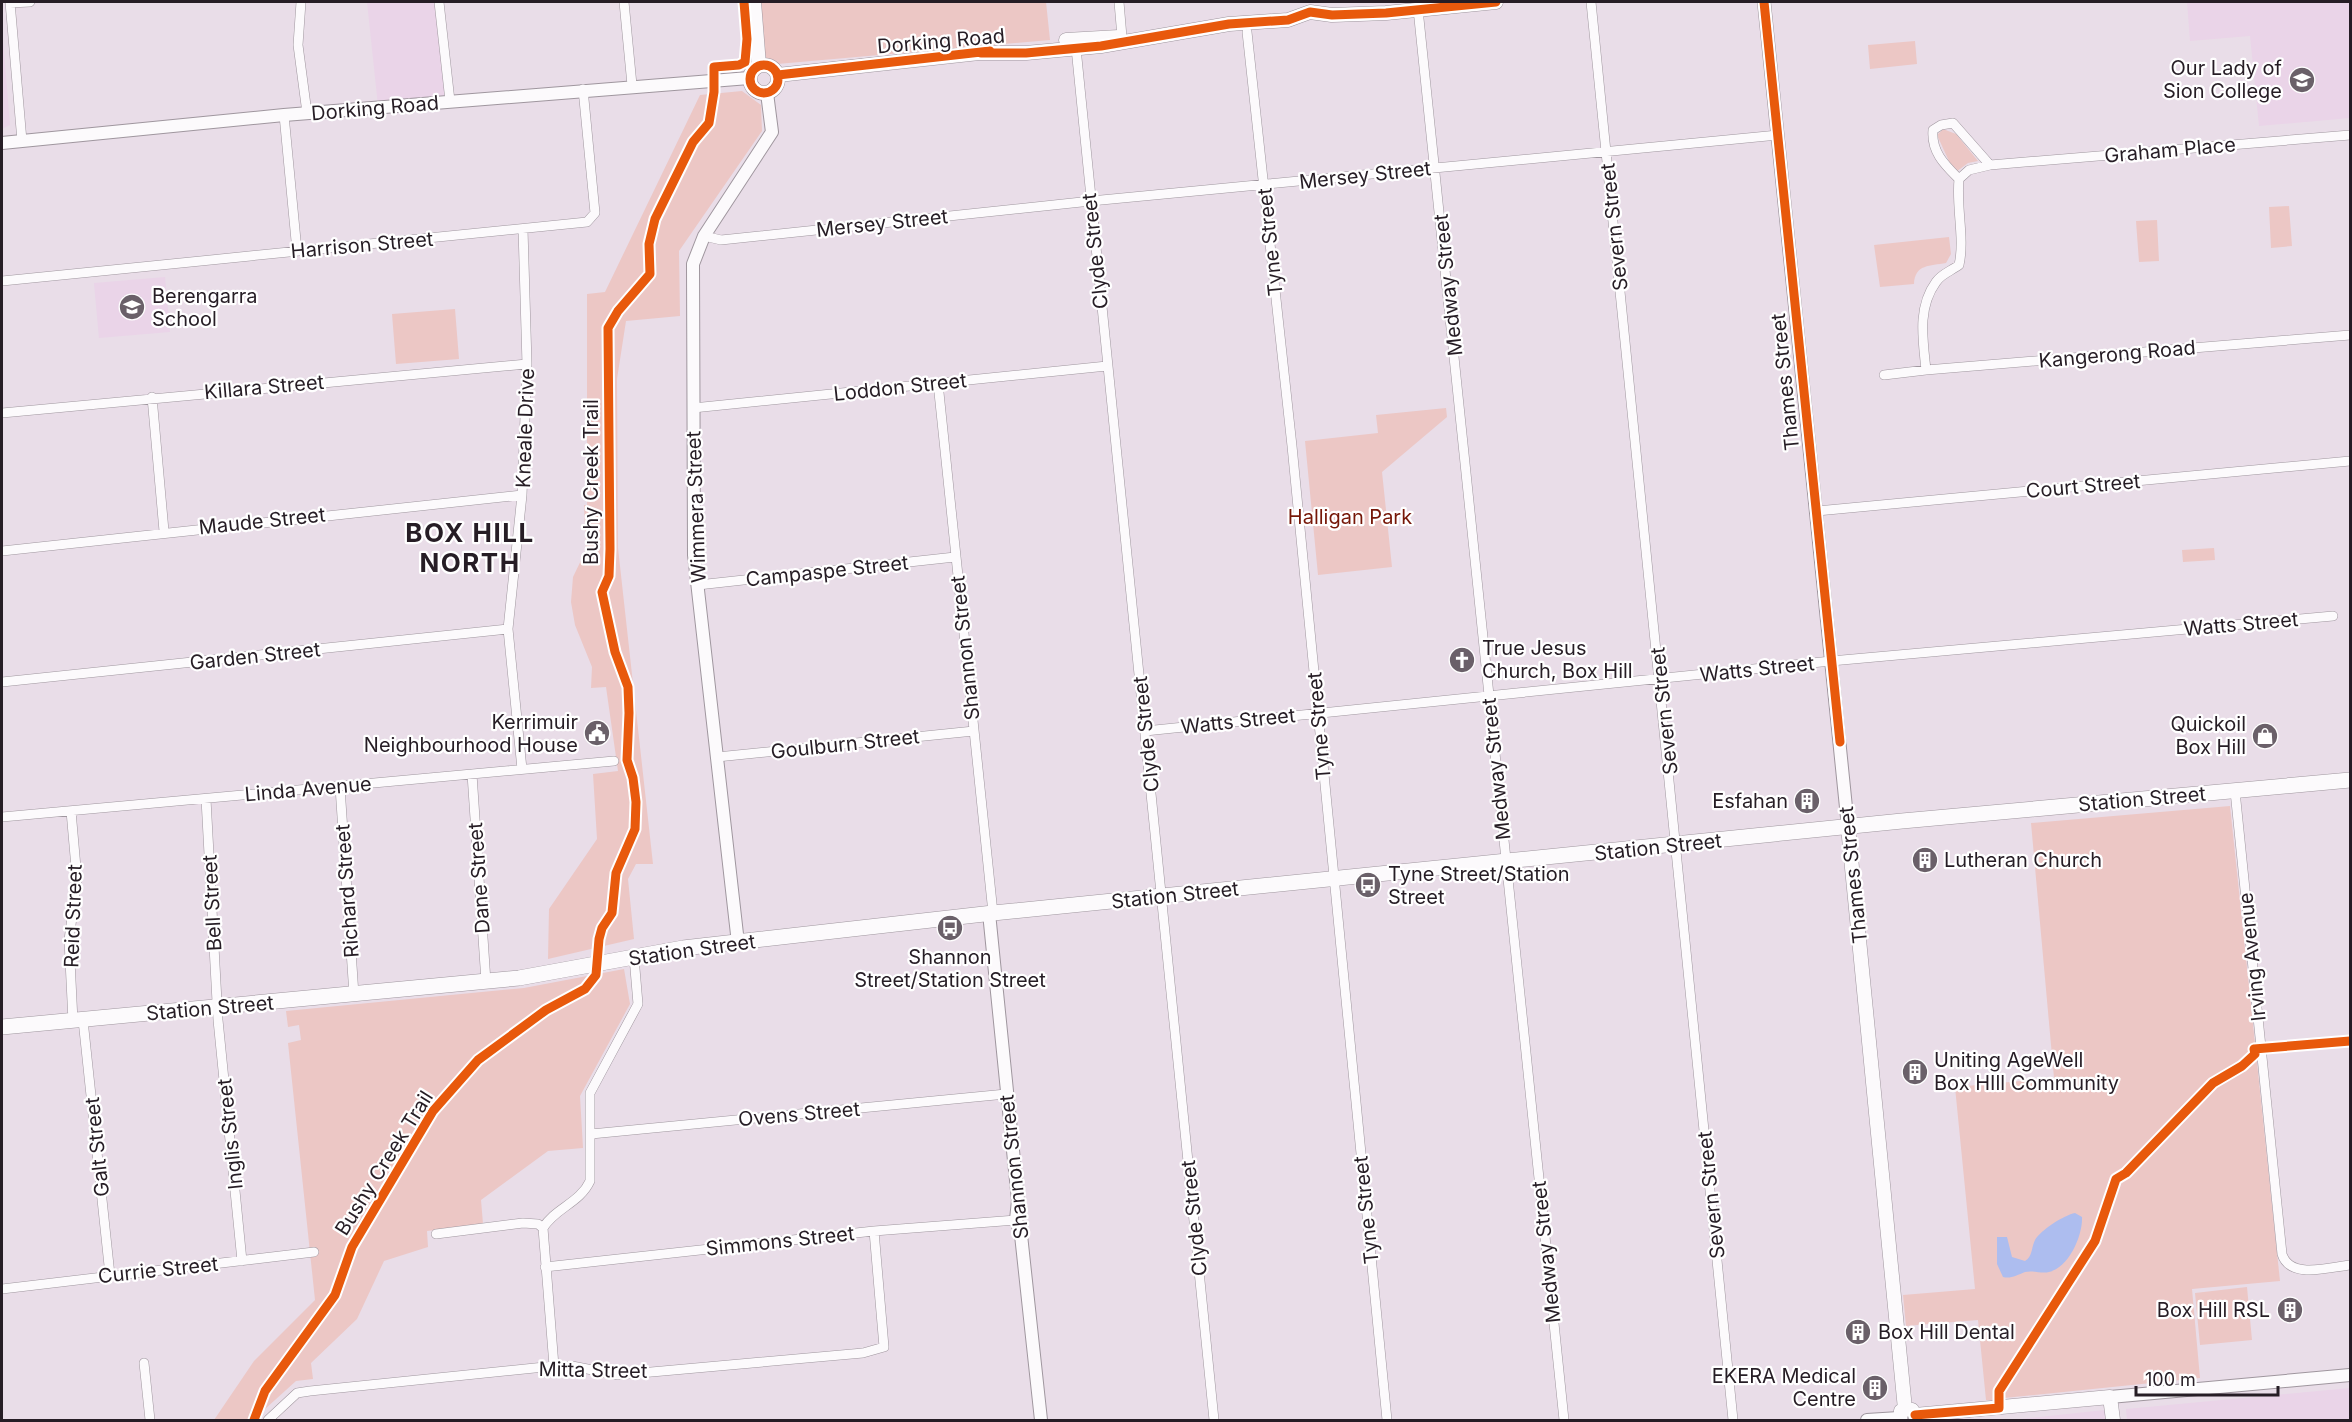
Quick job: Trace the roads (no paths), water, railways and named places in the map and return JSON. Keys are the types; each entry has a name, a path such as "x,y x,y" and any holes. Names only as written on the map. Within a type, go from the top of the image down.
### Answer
{"main road":[{"path":"754,2 759,65"},
{"name":"Dorking Road","path":"1180,33 1247,32 1291,27 1309,22 1338,23 1386,13 1496,2"},
{"name":"Dorking Road","path":"1029,48 1076,48 1228,24 1288,20 1309,7 1332,15 1386,13"},
{"name":"Dorking Road","path":"778,75 1029,48 1103,36 1122,39"},
{"path":"759,65 772,67 778,75 775,88 767,93 756,91 749,78 751,72 759,65"},
{"name":"Station Street","path":"2,1027 486,982 683,948 991,913 1848,827 2350,780"},
{"name":"Thames Street","path":"1848,827 1906,1416"},
{"path":"1906,1416 2110,1397 2113,1420"}],"street":[{"path":"22,141 10,2 30,2"},
{"path":"301,2 298,45 307,113"},
{"path":"439,2 450,101"},
{"path":"624,2 632,85"},
{"path":"1119,2 1122,39"},
{"name":"Severn Street","path":"1591,2 1661,679 1733,1420"},
{"name":"Thames Street","path":"1764,2 1848,827"},
{"name":"Thames Street","path":"1767,19 1769,2"},
{"name":"Medway Street","path":"1418,9 1564,1420"},
{"name":"Tyne Street","path":"1247,32 1387,1420"},
{"name":"Clyde Street","path":"1076,48 1214,1420"},
{"name":"Dorking Road","path":"2,143 582,89 749,78"},
{"name":"Harrison Street","path":"2,281 587,222 595,213 582,89"},
{"name":"Wimmera Street","path":"738,943 694,555 693,264 704,236 772,132 767,93"},
{"path":"284,115 297,251"},
{"path":"1926,370 1922,323 1927,300 1936,282 1959,265 1962,253 1957,201 1959,179 1941,161 1932,142 1933,130 1941,125 1953,123 1990,165"},
{"name":"Mersey Street","path":"704,236 721,240 1091,201 1778,135"},
{"name":"Graham Place","path":"1959,179 1969,170 1990,165 2350,135"},
{"name":"Kneale Drive","path":"522,770 508,629 522,495 527,364 523,230"},
{"name":"Kangerong Road","path":"1884,375 2350,335"},
{"name":"Killara Street","path":"2,413 152,397 527,364"},
{"name":"Loddon Street","path":"693,408 1107,366"},
{"name":"Shannon Street","path":"938,383 974,731 1006,1094 1018,1200 1016,1220 1021,1235 1041,1420"},
{"path":"152,397 164,531"},
{"name":"Court Street","path":"1816,512 2350,461"},
{"name":"Maude Street","path":"2,550 164,531 522,495"},
{"name":"Campaspe Street","path":"698,585 955,557"},
{"name":"Watts Street","path":"1145,731 1831,661 2333,616"},
{"name":"Garden Street","path":"2,682 508,629"},
{"name":"Goulburn Street","path":"717,757 974,731"},
{"name":"Linda Avenue","path":"2,817 614,761"},
{"name":"Dane Street","path":"472,774 486,982"},
{"name":"Richard Street","path":"340,787 354,994"},
{"name":"Irving Avenue","path":"2235,791 2281,1245 2288,1265 2303,1269 2350,1265"},
{"name":"Bell Street","path":"206,799 218,1007"},
{"name":"Reid Street","path":"71,811 76,879 69,940 78,1020"},
{"path":"554,1366 543,1228 549,1217 584,1193 590,1181 590,1093 638,1004 634,957"},
{"name":"Inglis Street","path":"218,1007 242,1261"},
{"name":"Galt Street","path":"78,1020 110,1275"},
{"path":"2262,1048 2350,1041"},
{"name":"Ovens Street","path":"591,1134 1006,1094"},
{"name":"Simmons Street","path":"545,1267 874,1231 1016,1220"},
{"path":"436,1234 524,1223 538,1224 543,1228"},
{"name":"Mitta Street","path":"268,1420 297,1393 554,1366 572,1366 618,1375 863,1353 884,1347 874,1231"},
{"name":"Currie Street","path":"2,1289 315,1252"},
{"path":"144,1363 150,1420"},
{"path":"2110,1397 2350,1375"},
{"path":"1867,1420 1906,1416"}],"water":[{"path":"2075,1213 2082,1217 2080,1233 2073,1250 2063,1264 2049,1272 2025,1272 2003,1277 1997,1264 1997,1237 2007,1237 2012,1257 2025,1261 2031,1254 2035,1240 2042,1232 2059,1220"}],"place":[{"name":"Our Lady of Sion College","path":"2302,80"},
{"name":"Berengarra School","path":"132,307"},
{"name":"True Jesus Church, Box Hill","path":"1462,660"},
{"name":"Kerrimuir Neighbourhood House","path":"597,733"},
{"name":"Quickoil Box Hill","path":"2265,736"},
{"name":"Esfahan","path":"1807,801"},
{"name":"Lutheran Church","path":"1925,860"},
{"name":"Tyne Street/Station Street","path":"1368,885"},
{"name":"Shannon Street/Station Street","path":"950,928"},
{"name":"Uniting AgeWell Box HIll Community","path":"1915,1072"},
{"name":"Box Hill RSL","path":"2290,1310"},
{"name":"Box Hill Dental","path":"1858,1332"},
{"name":"EKERA Medical Centre","path":"1875,1388"}],"district":[{"name":"BOX HILL NORTH","path":"470,547"}],"park label":[{"name":"Halligan Park","path":"1350,517"}]}
